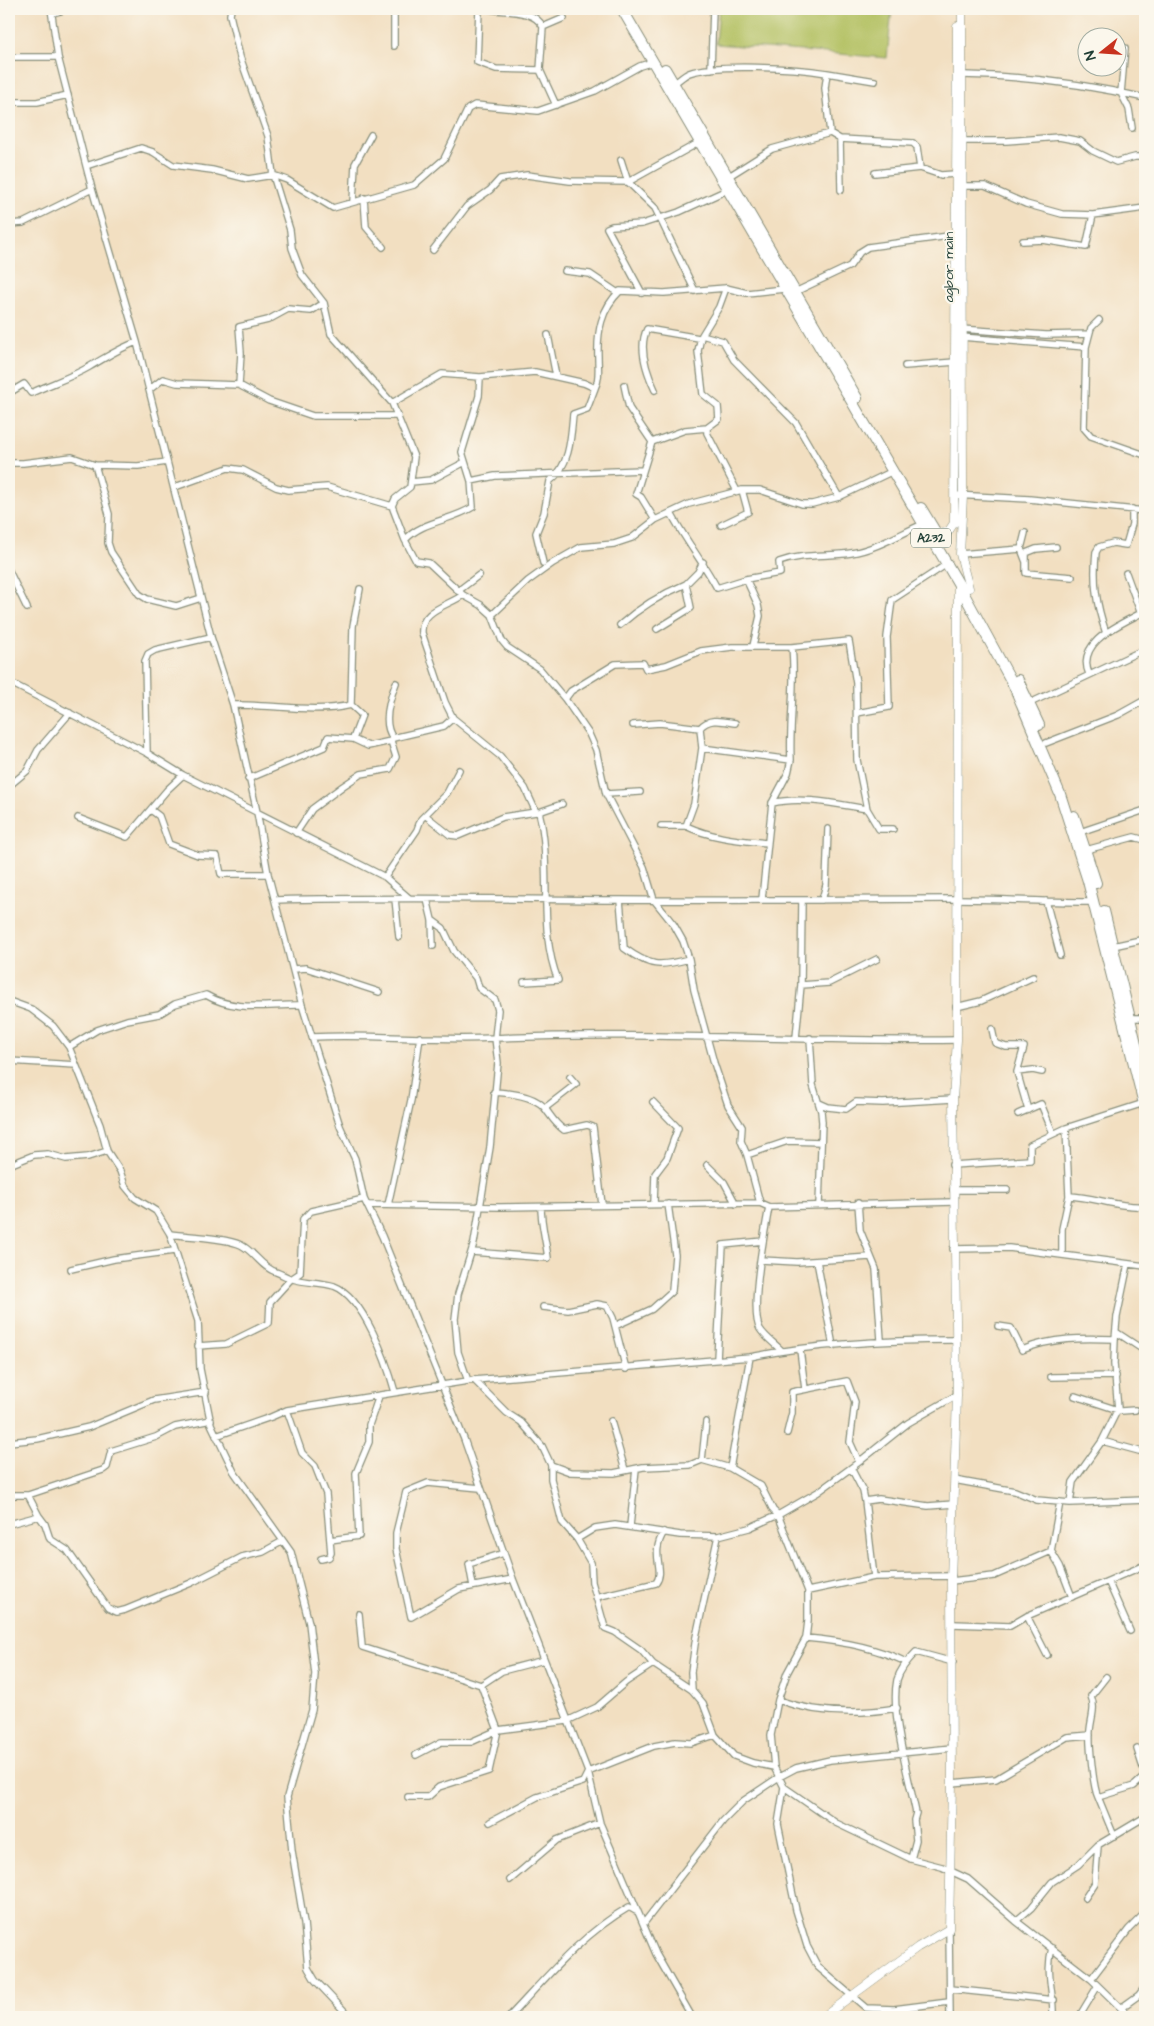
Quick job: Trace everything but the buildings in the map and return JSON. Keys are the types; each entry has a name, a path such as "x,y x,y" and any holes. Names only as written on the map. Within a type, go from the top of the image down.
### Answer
{"highway":[{"name":"A232","path":"622,9 700,142 795,292 969,588 1030,703 1086,850 1113,946 1118,980 1145,1105"},
{"name":"A232","path":"629,9 674,84 784,289 893,471 992,642 1043,750 1060,794 1130,1018 1145,1080"}],"street":[{"path":"68,9 52,11 58,57 92,189 161,430 167,462 175,487 211,637 233,706 257,812 268,874 302,1005 340,1126 354,1158 364,1199 369,1205 443,1386 513,1579 588,1772 600,1822 656,1954 692,2017"},
{"path":"231,9 230,15 240,57 268,136 273,176 290,230 292,248 302,275 324,303 331,334 392,402 414,457 410,487 394,499 392,506 405,540 416,562 429,563 461,593 481,605 492,615 507,647 540,669 565,698 589,734 596,750 606,794 641,859 654,900 674,924 689,959 690,973 707,1036 728,1105 742,1128 741,1141 747,1155 760,1203"},
{"path":"394,9 394,46"},
{"path":"479,9 477,62 496,69 540,70"},
{"path":"489,9 525,13 541,22 543,27 540,70 556,105"},
{"path":"711,69 713,9"},
{"name":"agbor main","path":"957,9 954,495 958,524"},
{"name":"agbor main","path":"958,524 963,496 961,333 964,141 962,9"},
{"path":"543,27 564,18"},
{"path":"9,58 58,57"},
{"path":"86,166 141,148 153,152 173,165 212,170 248,179 273,176 286,180 333,208 414,185 444,159 468,109 475,105 538,112 595,91 640,66 653,62"},
{"path":"674,84 688,73 711,69 784,69 827,73 875,81"},
{"path":"827,73 826,88 830,133"},
{"path":"963,76 1014,76 1145,98"},
{"path":"1122,78 1121,93 1129,109 1132,128"},
{"path":"9,102 37,102 68,95"},
{"path":"642,293 607,228 642,224 679,212 726,182 772,149 830,133 840,139 912,143 918,152 920,168"},
{"path":"353,202 355,164 371,135"},
{"path":"964,141 1006,141 1059,137 1080,141 1093,152 1116,162 1135,157 1145,157"},
{"path":"840,139 841,190"},
{"path":"433,250 467,206 490,190 500,179 527,175 570,181 628,182 700,142"},
{"path":"621,160 628,182 655,208 695,291"},
{"path":"875,173 920,168 941,175 955,174"},
{"path":"962,186 984,186 1026,204 1062,214 1093,215 1145,208"},
{"path":"9,224 23,223 92,189"},
{"path":"364,198 366,228 383,247"},
{"path":"1023,241 1042,240 1086,247 1093,215"},
{"path":"795,292 850,266 860,252 868,247 956,235"},
{"path":"565,271 590,274 618,293"},
{"path":"543,563 536,533 544,513 550,481 560,474 570,444 573,414 587,409 595,388 598,376 598,344 606,306 620,291 642,293 726,288 747,293 784,289"},
{"path":"652,442 685,430 707,428 719,419 718,406 703,394 698,351 700,337 719,307 726,288"},
{"path":"239,385 241,353 239,327 268,320 288,309 312,311 324,303"},
{"path":"1099,320 1088,334 1086,347 1084,428 1091,436 1145,455"},
{"path":"654,390 647,373 644,356 644,334 647,329 722,341 734,360 796,423 838,497"},
{"path":"961,333 1088,334"},
{"path":"961,333 1086,347"},
{"path":"548,335 556,376"},
{"path":"9,393 21,384 24,384 31,393 45,388 88,368 121,347 137,342"},
{"path":"905,366 955,362"},
{"path":"392,402 442,374 480,377 535,372 584,383 595,388"},
{"path":"405,540 418,529 461,515 473,507 471,481 462,452 480,396 480,377"},
{"path":"149,390 163,380 177,383 239,385 269,400 313,416 398,416"},
{"path":"624,385 629,408 652,442"},
{"path":"707,428 707,433 740,491 748,512 721,525"},
{"path":"652,442 636,494 641,497 655,520"},
{"path":"9,462 23,463 72,457 95,465 138,466 167,462"},
{"path":"411,482 432,480 465,462"},
{"path":"95,465 109,514 108,544 111,552 139,594 147,599 176,606 201,598"},
{"path":"175,487 228,468 236,468 276,487 288,490 327,487 392,506"},
{"path":"471,481 495,476 642,470"},
{"path":"492,615 528,580 581,547 614,544 632,538 655,520 689,504 740,491 760,490 802,504 812,504 838,497 893,471"},
{"path":"954,495 1145,511"},
{"path":"1106,633 1096,605 1094,583 1096,552 1098,547 1112,543 1126,545 1132,524 1132,509"},
{"path":"671,514 687,544 702,562 717,588 746,578 780,572 779,562 790,558 816,554 850,554 868,549 923,524"},
{"path":"936,533 948,532 958,524"},
{"path":"958,524 960,554 969,588"},
{"path":"1025,533 1021,550 1026,562"},
{"path":"1056,547 1036,549 1026,553 1026,573 1072,577"},
{"path":"960,554 1021,550"},
{"path":"620,625 634,613 671,590 686,584 698,572 702,562"},
{"path":"857,713 889,707 886,637 892,600 947,564"},
{"path":"9,571 27,608"},
{"path":"1089,674 1086,656 1092,644 1106,633 1143,612 1126,573"},
{"path":"480,575 461,593 429,614 422,628 440,689 453,718 500,756 525,788 538,812 546,861 548,952 558,980 524,982"},
{"path":"746,578 758,605 760,616 753,646"},
{"path":"950,2017 952,1578 957,1395 952,1165 953,1099 957,1040 958,583"},
{"path":"657,629 691,608 686,584"},
{"path":"353,739 362,715 352,705 353,626 360,589"},
{"path":"147,752 145,661 148,654 155,650 211,637"},
{"path":"565,698 571,691 616,664 642,662 646,669 666,666 701,651 753,646 792,647 849,641 856,683 857,713 855,728 857,760 867,809 879,829 892,830"},
{"path":"762,899 766,843 772,803 788,773 791,760 791,687 794,668 792,647"},
{"path":"1030,703 1145,649"},
{"path":"9,682 147,752 183,775 385,877 409,898"},
{"path":"296,832 312,809 343,786 361,774 390,769 396,757 390,734 388,714 396,683"},
{"path":"1046,743 1118,715 1145,700"},
{"path":"233,706 256,704 308,708 352,705"},
{"path":"9,786 28,771 38,750 70,713"},
{"path":"248,779 324,747 328,737 353,739 368,746 444,726 453,718"},
{"path":"686,826 694,804 702,748 700,728 705,722 718,720 735,723"},
{"path":"633,725 660,723 700,728"},
{"path":"702,748 791,760"},
{"path":"385,877 425,815 447,793 460,770"},
{"path":"78,818 127,837 131,829 183,775"},
{"path":"779,791 783,800"},
{"path":"606,794 640,792"},
{"path":"772,803 783,800 867,809"},
{"path":"425,815 450,835 458,836 503,817 538,812 562,804"},
{"path":"151,810 159,816 169,844 198,854 217,856 221,874 268,874"},
{"path":"1080,832 1145,810"},
{"path":"660,826 686,826 702,834 718,838 766,843"},
{"path":"822,900 826,885 828,829"},
{"path":"1086,850 1134,837 1145,840"},
{"path":"275,900 547,898 620,900 956,899 1095,902"},
{"path":"395,899 399,937"},
{"path":"427,899 432,920 433,946"},
{"path":"620,900 624,948 639,959 663,966 689,959"},
{"path":"796,1038 801,985 802,900"},
{"path":"1046,901 1060,955"},
{"path":"432,920 443,928 454,951 476,978 479,988 485,990 494,1000 498,1010 494,1038 498,1063 490,1147 472,1252 458,1294 455,1318 458,1352 471,1381 507,1413 521,1422 542,1446 551,1465 551,1479 562,1522 577,1538 591,1563 596,1597 606,1628 641,1650 653,1664 692,1690 703,1703 715,1734 734,1756 774,1767"},
{"path":"1113,946 1145,939"},
{"path":"801,985 829,984 877,959"},
{"path":"294,970 306,968 380,992"},
{"path":"956,1007 981,1001 1033,977"},
{"path":"69,1047 98,1030 127,1020 159,1014 176,1004 206,995 217,1001 243,1006 302,1005"},
{"path":"9,1001 31,1009 53,1026 69,1047 100,1125 106,1151 120,1171 125,1186 135,1198 156,1211 170,1234 198,1321 200,1369 216,1436 234,1472 291,1552 308,1623 315,1674 312,1710 287,1797 292,1851 304,1923 308,1968 314,1980 350,2017"},
{"path":"1130,1018 1145,1018"},
{"path":"992,1030 995,1043 1024,1047 1017,1072 1028,1110"},
{"path":"312,1037 367,1035 494,1038 587,1035 810,1038 879,1041 957,1040"},
{"path":"388,1205 411,1100 420,1037"},
{"path":"810,1038 813,1085 821,1111 819,1205"},
{"path":"9,1061 76,1065"},
{"path":"1017,1072 1033,1070 1042,1072"},
{"path":"545,1108 576,1084 570,1077"},
{"path":"494,1092 530,1099 545,1108 547,1114 564,1130 587,1125 593,1127 602,1205"},
{"path":"819,1103 828,1108 846,1109 856,1102 882,1103 953,1099"},
{"path":"653,1102 678,1128 667,1158 655,1174 654,1203"},
{"path":"1018,1114 1040,1104 1052,1133"},
{"path":"952,1165 1030,1160 1030,1145 1052,1133 1145,1105"},
{"path":"1062,1254 1062,1229 1069,1196 1066,1128"},
{"path":"747,1155 788,1141 821,1142"},
{"path":"9,1165 34,1155 48,1154 66,1159 88,1157 106,1151"},
{"path":"707,1165 724,1182 736,1204"},
{"path":"953,1190 1007,1190"},
{"path":"1069,1196 1083,1196 1122,1205 1145,1206"},
{"path":"198,1346 226,1344 269,1323 270,1302 291,1279 300,1273 303,1219 305,1214 310,1211 364,1199"},
{"path":"369,1205 541,1207 654,1203 760,1203 769,1206 953,1202"},
{"path":"615,1326 652,1309 672,1291 675,1255 668,1204"},
{"path":"858,1204 860,1230 876,1269 881,1340"},
{"path":"769,1206 763,1241 756,1314 760,1328 782,1351"},
{"path":"472,1252 548,1258 546,1237 541,1223 541,1207"},
{"path":"170,1234 242,1245 264,1266 286,1274 291,1279 335,1286 353,1300 382,1348 395,1392"},
{"path":"717,1359 723,1246 763,1241"},
{"path":"953,1249 1009,1248 1145,1266"},
{"path":"71,1269 114,1259 174,1251"},
{"path":"761,1260 817,1261 870,1257"},
{"path":"817,1261 833,1346"},
{"path":"1070,1503 1073,1482 1102,1441 1118,1409 1115,1335 1128,1264"},
{"path":"543,1307 568,1310 596,1304 607,1306 615,1326 626,1369"},
{"path":"998,1326 1011,1328 1022,1350 1041,1342 1067,1338 1115,1335 1145,1352"},
{"path":"216,1436 287,1410 471,1381 750,1357 782,1351 881,1340 955,1340"},
{"path":"800,1350 805,1389"},
{"path":"730,1468 750,1357"},
{"path":"1051,1377 1116,1376"},
{"path":"787,1433 792,1412 792,1392 847,1381 855,1402 850,1442 859,1462"},
{"path":"9,1442 37,1439 89,1427 154,1400 206,1392"},
{"path":"577,1538 595,1528 615,1525 630,1526 638,1530 655,1532 718,1536 749,1528 818,1492 908,1423 957,1395"},
{"path":"330,1540 359,1536 356,1473 369,1442 369,1425 379,1396"},
{"path":"1076,1396 1118,1409 1135,1410"},
{"path":"287,1410 302,1452 315,1466 324,1486 330,1540 329,1557 321,1559"},
{"path":"9,1495 28,1495 103,1470 107,1467 111,1451 156,1437 175,1428 211,1420"},
{"path":"611,1421 625,1470"},
{"path":"702,1460 706,1422"},
{"path":"1102,1441 1139,1451"},
{"path":"551,1465 570,1472 614,1473 625,1470 690,1465 702,1460 730,1468 761,1486 773,1510 778,1514 808,1591 806,1638 787,1673 778,1700 770,1735 774,1767 784,1787 836,1823 912,1859 951,1870 968,1879 1016,1921 1091,1979 1097,1987 1130,2017"},
{"path":"851,1468 863,1491 874,1577"},
{"path":"630,1526 630,1507 636,1469"},
{"path":"954,1480 1015,1491 1037,1500 1070,1503 1145,1500"},
{"path":"480,1488 428,1483 406,1492 396,1534 396,1550 411,1617 445,1596 473,1586 513,1579"},
{"path":"28,1495 45,1524 50,1539 67,1550 108,1608 117,1612 191,1583 242,1557 263,1552 283,1541"},
{"path":"865,1501 885,1500 928,1506 954,1504"},
{"path":"1060,1502 1051,1551 1060,1566 1072,1597"},
{"path":"9,1524 39,1516"},
{"path":"655,1532 659,1540"},
{"path":"596,1597 656,1583 660,1574 656,1552 659,1540 664,1532"},
{"path":"692,1690 691,1672 696,1637 718,1536"},
{"path":"808,1591 874,1577 952,1578 994,1576 1051,1551"},
{"path":"473,1586 469,1564 504,1553"},
{"path":"953,1624 1010,1626 1027,1616 1145,1565"},
{"path":"1108,1581 1130,1631"},
{"path":"359,1614 362,1647 481,1685"},
{"path":"1027,1616 1047,1655"},
{"path":"806,1638 840,1641 886,1652 906,1662"},
{"path":"912,1859 916,1840 914,1820 916,1813 897,1708 897,1680 906,1662 916,1652 953,1662"},
{"path":"481,1685 502,1671 544,1660"},
{"path":"416,1755 441,1742 470,1742 498,1730 567,1721 597,1707 626,1682 653,1664"},
{"path":"1106,1677 1091,1696 1094,1703 1090,1735 1094,1788 1114,1836"},
{"path":"408,1797 428,1797 439,1787 490,1771 498,1730 481,1685"},
{"path":"778,1700 837,1713 864,1713 897,1708"},
{"path":"490,1822 537,1797 583,1782 588,1772 654,1746 675,1742 691,1744 715,1734"},
{"path":"952,1784 996,1779 1067,1737 1090,1735"},
{"path":"644,1923 723,1821 743,1801 778,1777 796,1768 811,1764 952,1748"},
{"path":"1098,1797 1115,1790 1134,1786 1145,1775 1137,1749"},
{"path":"784,1787 778,1824 796,1910 807,1946 824,1974 839,1983 866,2008 894,2008 949,2002"},
{"path":"1016,1921 1031,1908 1052,1882 1078,1865 1098,1846 1145,1817"},
{"path":"510,1880 557,1840 600,1822"},
{"path":"1085,1898 1094,1883 1098,1846"},
{"path":"509,2017 558,1965 612,1916 628,1906 636,1910"},
{"path":"1091,1979 1128,1929 1145,1913"},
{"path":"823,2017 918,1947 949,1929"},
{"path":"1052,1948 1047,1965 1054,2000 1053,2017"},
{"path":"1079,2017 1097,1987"},
{"path":"1121,2008 1139,1995 1145,1987"},
{"path":"950,1989 1054,2000"}],"green space":[{"path":"719,9 892,9 887,58 716,44"}]}
